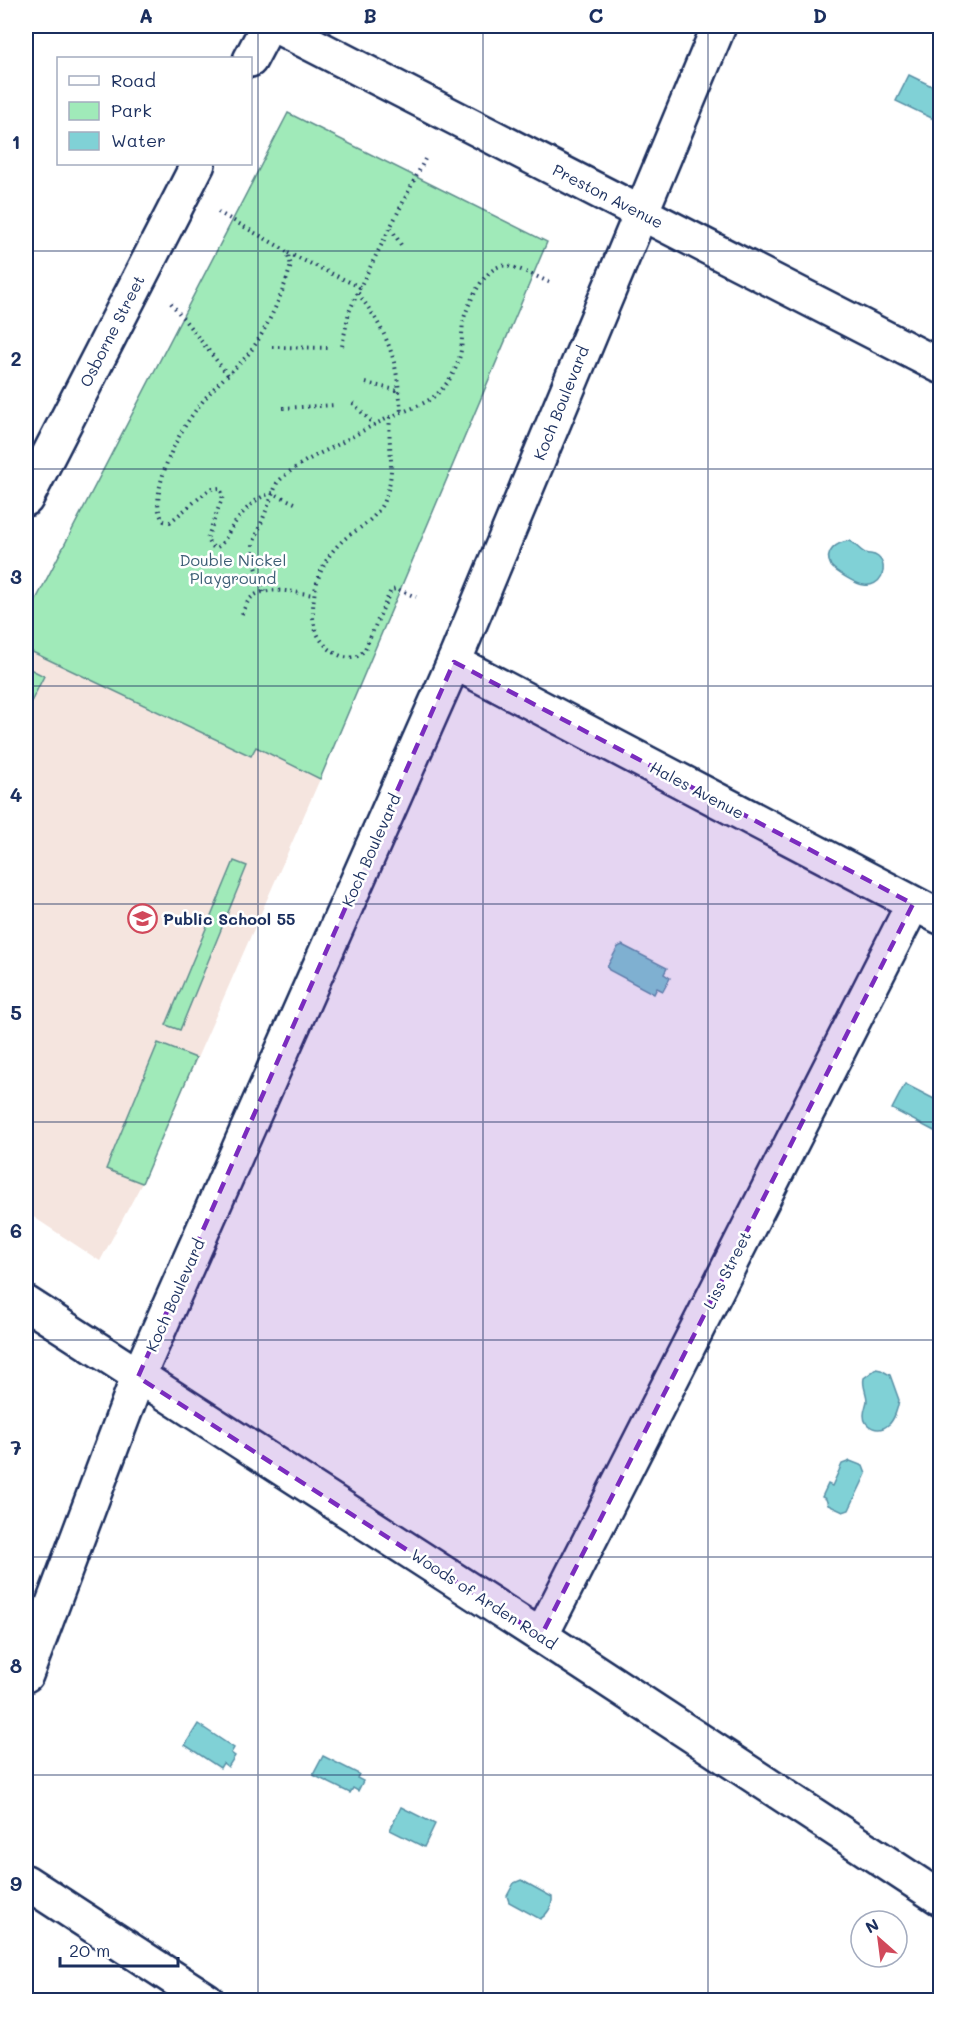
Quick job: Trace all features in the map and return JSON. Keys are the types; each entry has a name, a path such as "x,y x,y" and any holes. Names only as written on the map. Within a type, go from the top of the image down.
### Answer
{"street":[{"path":"252,57 268,26"},
{"name":"Preston Avenue","path":"276,26 940,366"},
{"name":"Koch Boulevard","path":"26,1675 138,1377 454,662 720,26"},
{"name":"Osborne Street","path":"26,499 197,165"},
{"name":"Hales Avenue","path":"454,662 927,911"},
{"name":"Liss Street","path":"541,1636 927,911"},
{"name":"Woods of Arden Road","path":"26,1303 541,1636 937,1887"},
{"path":"26,1882 207,2001"}],"path":[{"path":"342,346 349,312 360,287 425,159"},
{"path":"218,212 288,252 360,287"},
{"path":"390,228 401,245"},
{"path":"288,252 290,272 266,326 244,359 194,412 174,444 158,500 159,515 164,521 170,522 210,489 220,488 223,496 207,539 215,548 222,545 238,519 259,497 273,493 297,504"},
{"path":"264,592 253,557 253,544 277,483 300,464 430,399 450,379 460,354 466,314 474,294 495,268 507,265 551,283"},
{"path":"358,293 388,341 393,355 401,413"},
{"path":"171,303 228,375"},
{"path":"461,312 466,314"},
{"path":"272,347 332,348"},
{"path":"366,383 399,391"},
{"path":"353,403 374,425"},
{"path":"283,408 336,405"},
{"path":"390,417 388,433 392,473 386,498 369,521 340,543 328,556 320,570 315,595 314,625 320,640 331,651 351,658 361,654 365,649 391,590 397,589 416,597"},
{"path":"242,614 253,596 264,592 315,595"}],"highlighted area":[{"path":"454,662 913,904 541,1636 138,1377"}],"shaded area":[{"name":"Public School 55","path":"26,649 251,756 256,747 320,779 142,1183 100,1261 26,1212"}],"green space":[{"name":"Double Nickel Playground","path":"288,113 547,242 320,779 256,747 251,756 26,649 26,619"},
{"path":"26,667 44,676 26,712"},
{"path":"234,861 247,866 180,1030 166,1025"},
{"path":"158,1043 196,1058 142,1183 106,1169"}],"water":[{"path":"909,75 940,90 940,122 896,101"},
{"path":"849,541 865,553 876,556 882,561 882,576 875,583 864,585 856,583 831,566 829,556 832,549 840,543"},
{"path":"622,945 667,968 664,974 670,978 663,991 657,988 654,994 609,970 607,967 618,947"},
{"path":"905,1084 940,1102 940,1134 892,1109"},
{"path":"876,1369 890,1375 899,1400 892,1420 880,1429 869,1426 864,1415 867,1401 864,1378"},
{"path":"850,1461 863,1466 866,1474 849,1510 843,1512 828,1505 826,1499 822,1497 828,1484 832,1486 842,1464"},
{"path":"198,1724 234,1748 231,1753 235,1756 228,1767 223,1763 220,1768 185,1745"},
{"path":"323,1756 359,1774 357,1778 363,1781 358,1791 353,1788 350,1793 313,1775"},
{"path":"401,1807 435,1824 424,1847 390,1830"},
{"path":"521,1880 552,1897 549,1910 540,1919 509,1902 507,1896 514,1883"}],"place":[{"name":"Public School 55","path":"142,919"}]}
